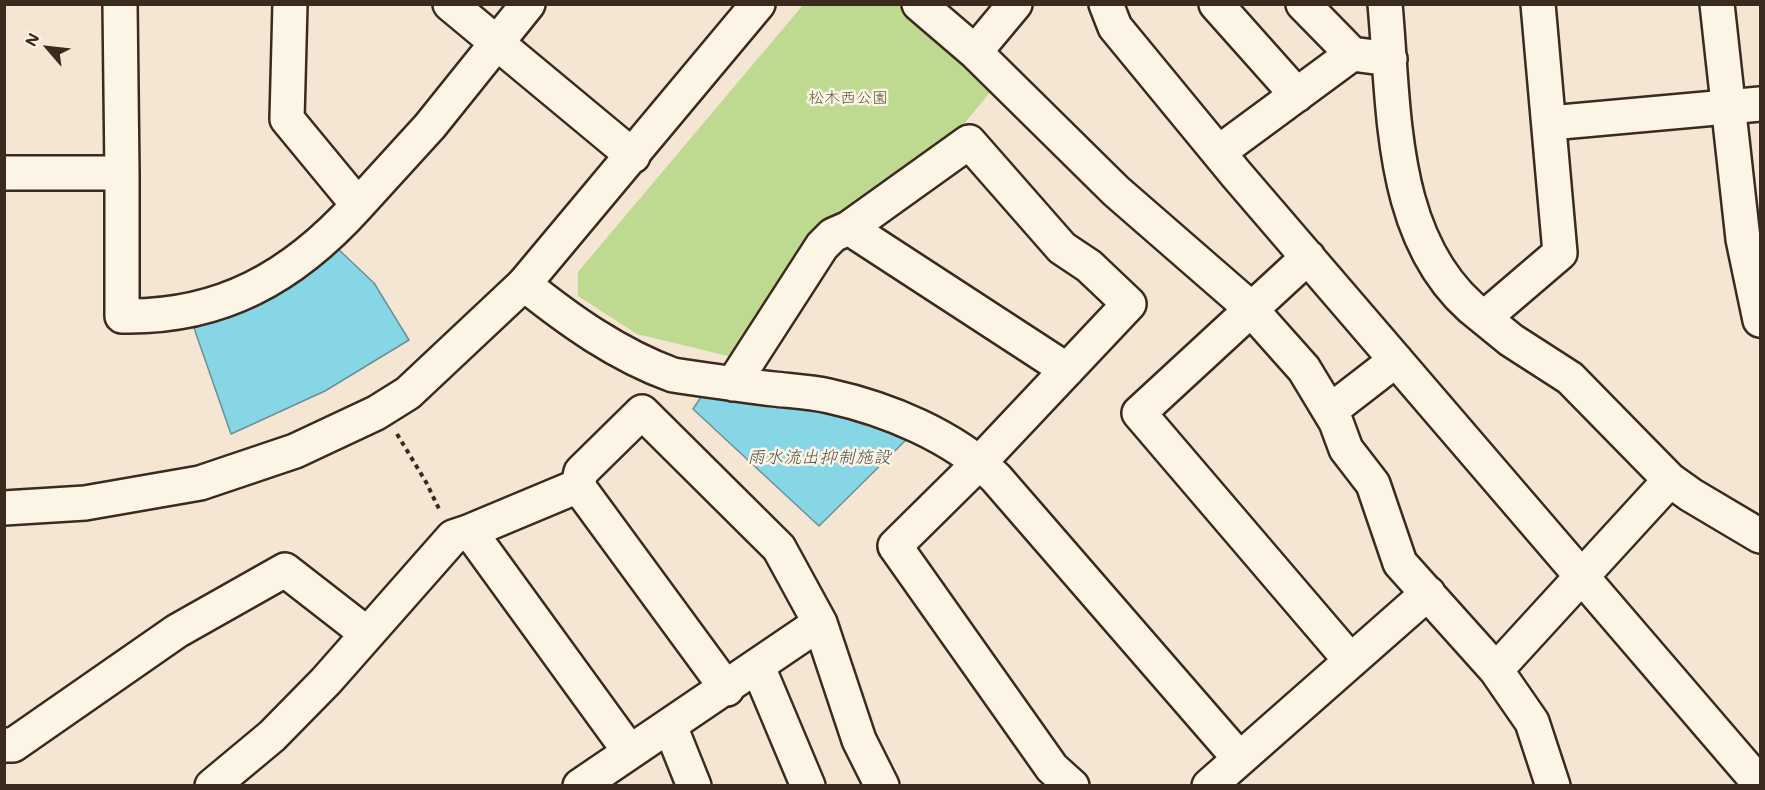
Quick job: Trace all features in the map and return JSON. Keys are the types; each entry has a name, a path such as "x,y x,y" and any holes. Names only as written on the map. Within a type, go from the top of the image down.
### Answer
{"street":[{"path":"120,4 122,316 184,313 244,294 268,281 311,251 358,205 430,126 528,4"},
{"path":"290,4 287,119 358,205"},
{"path":"450,4 633,156"},
{"path":"4,507 86,503 200,483 295,451 376,413 408,393 524,284 758,4"},
{"path":"919,4 975,52 1116,191 1251,310 1304,369 1330,411 1346,449 1373,484 1400,563 1496,670 1532,722 1553,786"},
{"path":"975,52 1015,4"},
{"path":"1106,4 1115,27 1219,152 1761,784"},
{"path":"1216,4 1297,95"},
{"path":"1303,4 1352,54 1390,59"},
{"path":"1385,4 1398,152 1406,193 1421,240 1459,297 1511,340 1570,378 1670,480 1761,536"},
{"path":"1484,318 1560,254 1538,4"},
{"path":"1717,4 1743,238 1761,320"},
{"path":"1219,152 1352,54"},
{"path":"1550,123 1761,104"},
{"path":"733,384 822,246 833,235 849,228 969,142 1062,248 1089,266 1129,304 980,462 895,546 1052,768 1072,786"},
{"path":"4,173 122,173"},
{"path":"849,228 1067,370"},
{"path":"1308,257 1140,413 1351,661"},
{"path":"524,284 562,315 599,339 652,368 673,375 828,396 885,413 940,437 971,459 980,462 1239,758"},
{"path":"1330,411 1396,360"},
{"path":"727,689 578,486 581,472 642,412 779,548 820,623 859,740 882,786"},
{"path":"1496,670 1670,480"},
{"path":"212,786 272,736 326,681 366,633 460,535 578,486"},
{"path":"460,535 476,540 630,752"},
{"path":"4,745 13,745 177,631 285,570 366,633"},
{"path":"1209,786 1428,593"},
{"path":"580,786 727,689 820,623"},
{"path":"758,667 808,786"},
{"path":"670,726 694,786"}],"path":[{"path":"393,428 460,535"}],"green space":[{"name":"松木西公園","path":"803,5 901,5 996,85 954,136 737,354 728,356 637,334 578,296 578,272"}],"water":[{"path":"337,248 374,283 409,340 325,391 231,434 194,328 258,306"},
{"name":"雨水流出抑制施設","path":"701,397 798,404 856,413 909,437 819,526 693,409"}]}
